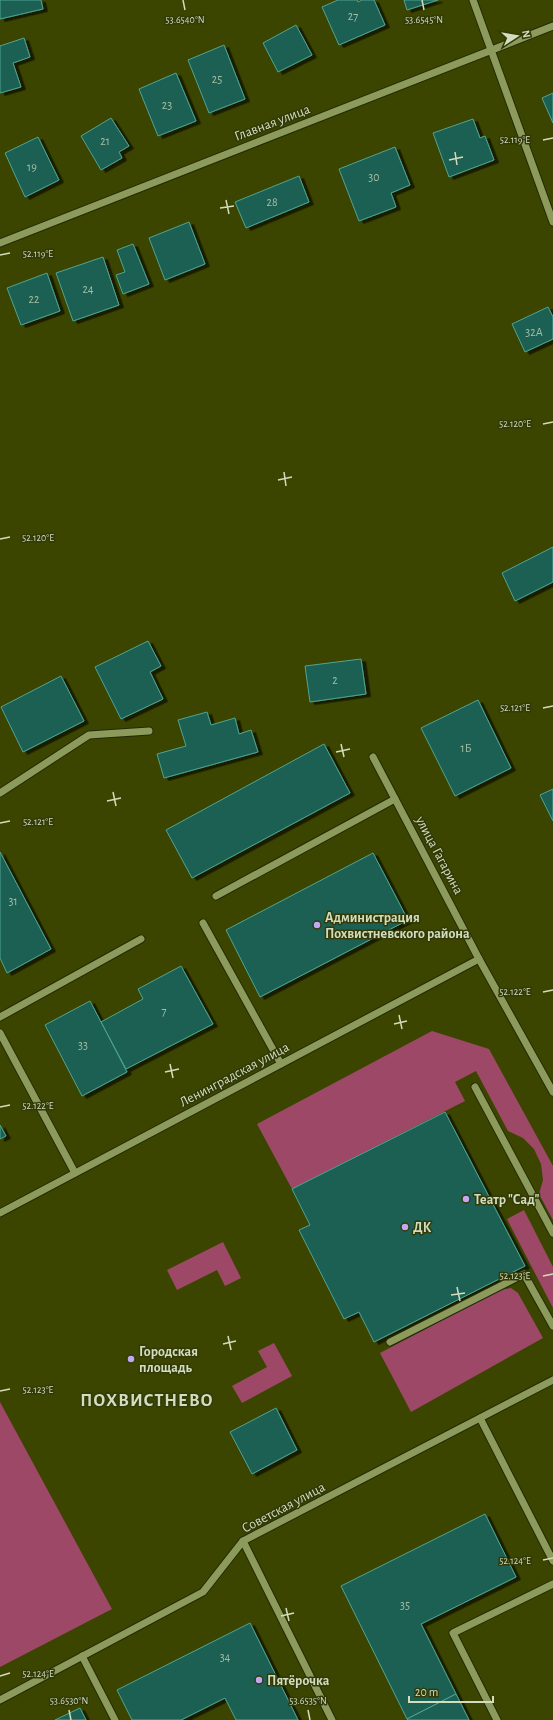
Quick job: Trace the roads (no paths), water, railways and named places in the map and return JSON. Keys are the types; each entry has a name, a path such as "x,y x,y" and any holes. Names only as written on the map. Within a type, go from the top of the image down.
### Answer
{"street":[{"path":"473,0 553,222"},
{"name":"Главная улица","path":"0,243 553,26"},
{"path":"0,793 88,735 149,731"},
{"name":"улица Гагарина","path":"373,757 479,959 553,1091"},
{"path":"216,896 395,799"},
{"path":"203,924 281,1064"},
{"path":"0,1017 141,939"},
{"name":"Ленинградская улица","path":"0,1213 479,959"},
{"path":"0,1033 75,1173"},
{"path":"475,1087 553,1233"},
{"path":"390,1342 524,1274 553,1326"},
{"name":"Советская улица","path":"0,1700 203,1592 243,1541 553,1380"},
{"path":"480,1418 553,1561"},
{"path":"243,1541 332,1720"},
{"path":"497,1720 453,1633 553,1584"},
{"path":"82,1656 115,1720"}],"place":[{"name":"Администрация Похвистневского района","path":"317,925"},
{"name":"Театр \"Сад\"","path":"466,1199"},
{"name":"ДК","path":"405,1227"},
{"name":"Городская площадь","path":"131,1359"},
{"name":"Пятёрочка","path":"259,1680"}],"district":[{"name":"ПОХВИСТНЕВО","path":"147,1400"}]}
